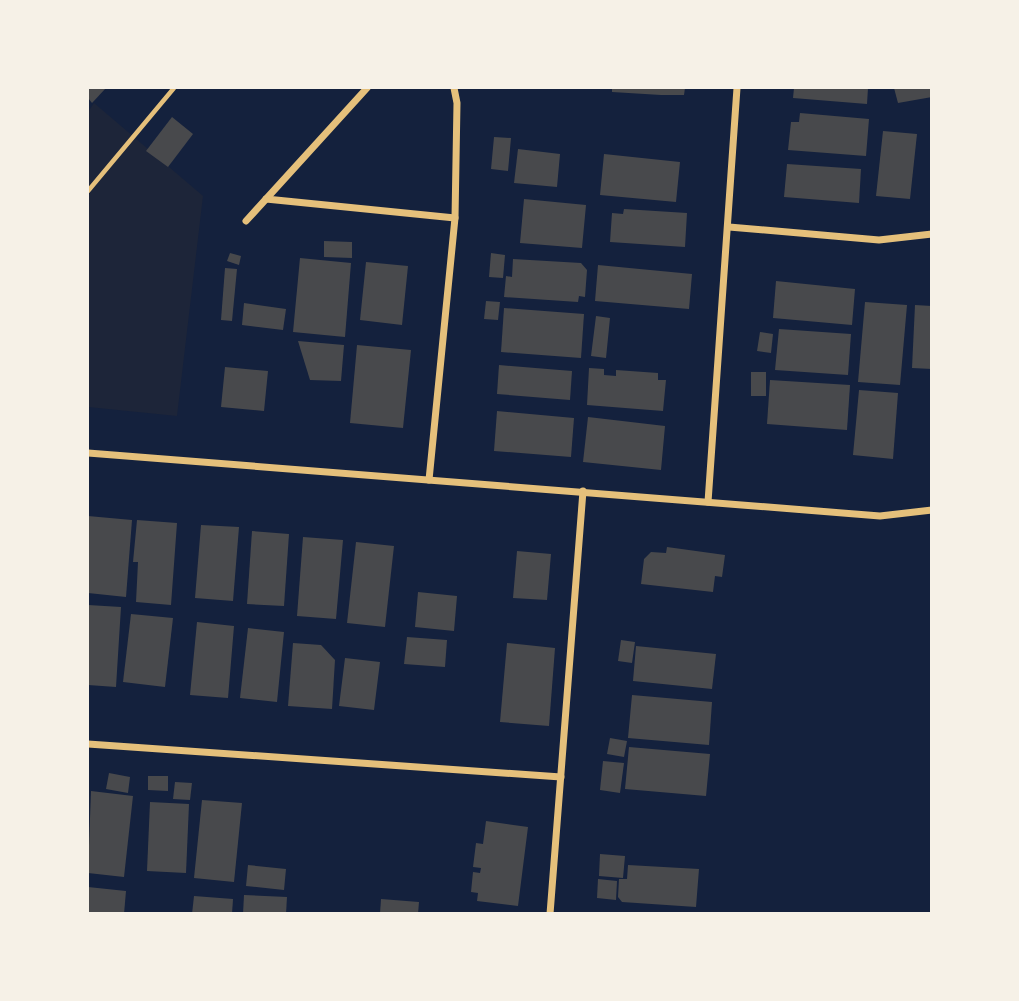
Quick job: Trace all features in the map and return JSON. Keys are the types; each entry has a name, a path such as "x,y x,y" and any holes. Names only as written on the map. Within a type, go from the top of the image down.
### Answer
{"street":[{"path":"246,221 367,88"},
{"path":"429,480 455,218 457,103 454,88"},
{"path":"708,502 737,88"},
{"path":"266,199 455,218"},
{"path":"729,227 879,240 932,234"},
{"path":"88,453 880,516 932,510"},
{"path":"550,914 583,491"},
{"path":"88,744 561,777"}],"path":[{"path":"88,191 174,88"}],"shaded area":[{"path":"94,103 203,196 177,416 88,407 88,112"}],"building":[{"path":"88,88 106,88 92,103 88,98"},
{"path":"612,88 685,88 684,95 661,95 612,92"},
{"path":"794,88 868,88 867,104 793,98"},
{"path":"894,88 932,88 932,97 898,103"},
{"path":"800,113 869,119 866,156 788,150 791,122 799,122"},
{"path":"172,117 193,134 168,167 146,151"},
{"path":"883,131 917,134 910,199 876,196"},
{"path":"494,137 511,138 508,171 491,169"},
{"path":"518,149 560,154 557,187 514,183"},
{"path":"604,154 680,162 676,202 600,195"},
{"path":"787,164 861,169 859,203 784,197"},
{"path":"524,199 586,205 582,248 520,243"},
{"path":"624,209 687,213 685,247 610,242 612,213 623,214"},
{"path":"324,241 352,242 352,258 324,257"},
{"path":"230,253 241,256 239,265 227,261"},
{"path":"491,253 505,255 503,278 489,277"},
{"path":"300,258 351,263 345,337 293,332"},
{"path":"513,259 581,263 587,270 585,297 579,296 578,302 504,297 506,276 512,277"},
{"path":"366,262 408,266 402,325 360,320"},
{"path":"598,265 692,274 689,309 595,301"},
{"path":"225,268 237,269 232,321 221,320"},
{"path":"776,281 855,289 852,325 773,318"},
{"path":"486,301 500,302 498,320 484,319"},
{"path":"865,302 907,305 900,385 858,382"},
{"path":"244,303 286,309 283,330 242,325"},
{"path":"915,305 932,306 932,369 912,368"},
{"path":"504,308 584,314 581,358 501,352"},
{"path":"596,316 610,318 606,358 591,356"},
{"path":"779,329 851,334 848,375 775,370"},
{"path":"760,332 773,334 771,353 757,351"},
{"path":"298,341 344,345 341,381 310,380"},
{"path":"357,345 411,350 403,428 350,423"},
{"path":"499,365 572,371 570,400 497,394"},
{"path":"225,367 268,371 264,411 221,407"},
{"path":"589,368 604,369 604,375 616,376 616,370 658,373 658,380 666,380 663,411 587,405"},
{"path":"751,372 766,372 766,396 751,396"},
{"path":"770,380 850,385 847,430 767,424"},
{"path":"859,390 898,393 893,459 853,455"},
{"path":"497,411 574,418 571,457 494,451"},
{"path":"588,417 665,426 661,470 583,462"},
{"path":"88,516 132,520 126,597 88,593"},
{"path":"137,520 177,523 171,605 136,602 138,562 133,562"},
{"path":"201,525 239,527 233,601 195,598"},
{"path":"252,531 289,534 284,606 247,604"},
{"path":"303,537 343,540 336,619 297,616"},
{"path":"356,542 394,546 385,627 347,623"},
{"path":"667,547 725,555 722,577 715,576 713,592 641,584 644,559 651,552 666,553"},
{"path":"517,551 551,554 547,600 513,598"},
{"path":"418,592 457,596 454,631 415,627"},
{"path":"88,605 121,607 116,687 88,685"},
{"path":"131,614 173,618 165,687 123,682"},
{"path":"197,622 234,626 228,698 190,695"},
{"path":"248,628 284,632 277,702 240,698"},
{"path":"407,637 447,640 445,667 404,664"},
{"path":"621,640 635,642 632,663 618,661"},
{"path":"293,643 321,645 335,660 332,709 288,706"},
{"path":"507,643 555,648 549,726 500,722"},
{"path":"636,646 716,654 712,689 633,681"},
{"path":"345,658 380,662 374,710 339,706"},
{"path":"632,695 712,702 709,745 628,738"},
{"path":"610,738 627,741 624,757 607,754"},
{"path":"629,747 710,754 706,796 625,789"},
{"path":"603,761 624,763 620,793 600,790"},
{"path":"109,773 130,777 128,793 106,789"},
{"path":"148,776 168,776 168,791 148,790"},
{"path":"175,782 192,783 190,800 173,799"},
{"path":"91,791 133,796 124,877 88,873"},
{"path":"202,800 242,803 234,882 194,878"},
{"path":"150,802 189,804 186,873 147,871"},
{"path":"486,821 528,827 518,906 477,901 478,893 471,892 473,872 480,873 481,868 473,867 476,843 483,844"},
{"path":"600,854 625,856 623,878 599,876"},
{"path":"248,865 286,869 284,890 246,886"},
{"path":"628,865 699,869 696,907 622,902 618,897 619,879 627,879"},
{"path":"598,879 617,881 616,900 597,898"},
{"path":"88,887 126,891 124,914 88,914"},
{"path":"244,895 287,897 286,914 243,914"},
{"path":"194,896 233,899 232,914 192,914"},
{"path":"381,899 419,902 418,914 380,914"}]}
